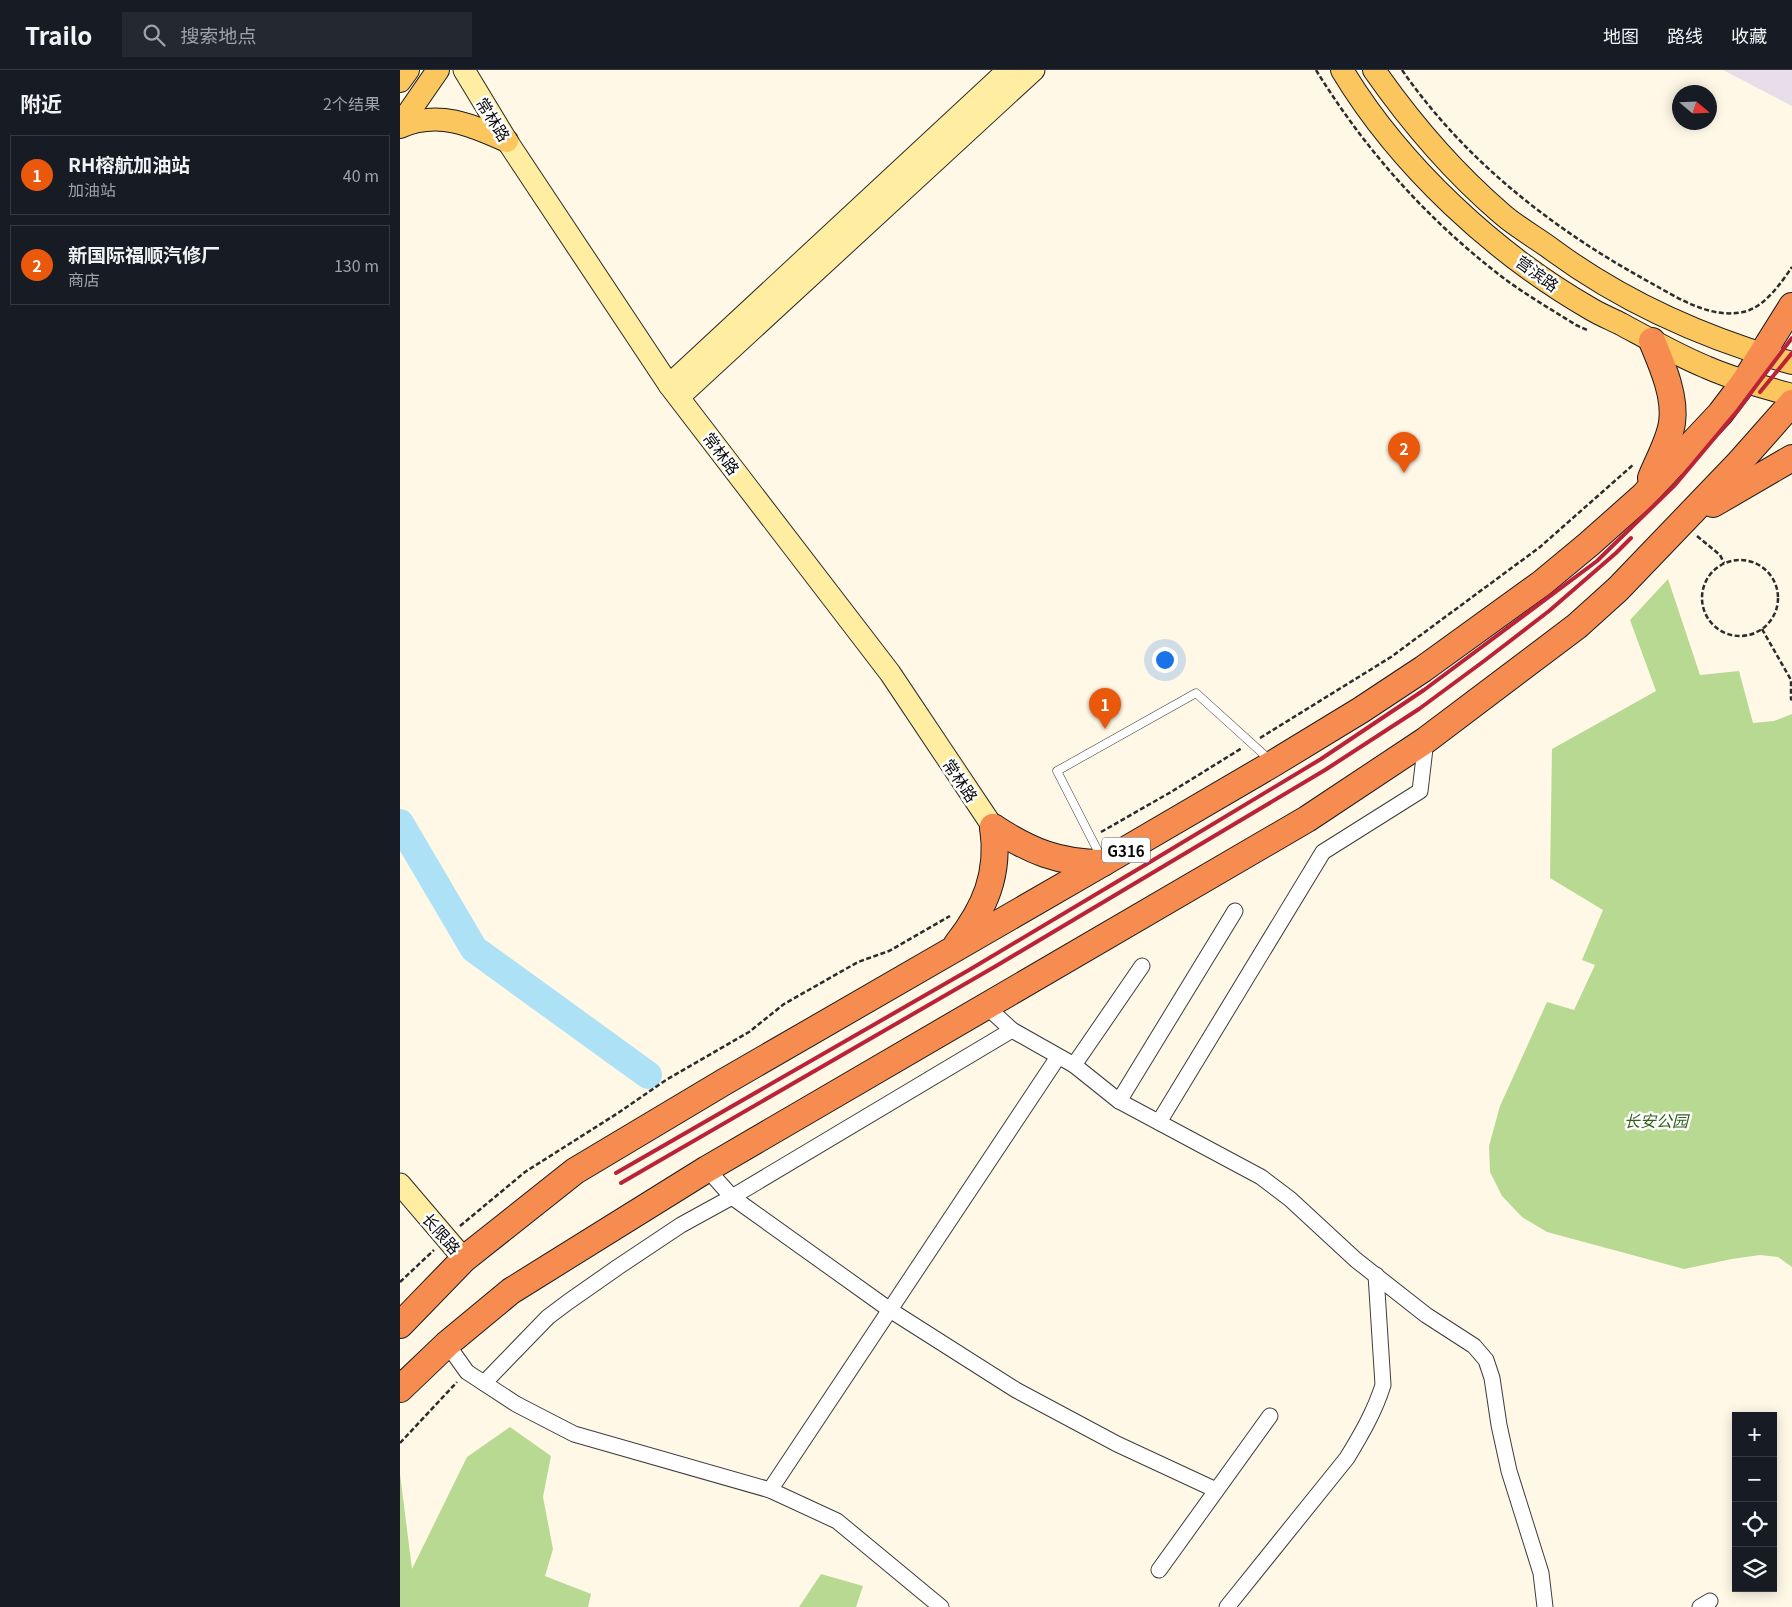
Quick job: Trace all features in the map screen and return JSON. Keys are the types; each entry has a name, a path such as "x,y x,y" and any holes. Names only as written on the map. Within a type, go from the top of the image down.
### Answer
{"highway":[{"name":"G316","path":"400,1325 464,1259 575,1171 724,1082 1274,763 1361,710 1423,669 1542,583 1642,496 1720,414 1745,381 1792,306"},
{"path":"1642,496 1666,443 1672,423 1672,402 1652,341"},
{"path":"400,1390 447,1344 511,1291 707,1169 1307,819 1426,740 1578,626 1618,589 1683,523 1792,403"},
{"path":"1683,523 1792,458"},
{"path":"993,828 1019,844 1039,853 1080,863 1104,863"},
{"path":"951,951 981,909 989,890 994,867 995,843 993,828"}],"main road":[{"path":"400,81 408,70"},
{"path":"400,126 438,70"},
{"name":"营滨路","path":"1342,70 1366,106 1427,180 1486,235 1558,288 1591,309 1706,367 1792,395"},
{"name":"营滨路","path":"1374,70 1448,163 1502,214 1575,267 1632,299 1721,341 1792,363"},
{"path":"400,126 430,118 459,122 479,128 507,141"}],"street":[{"name":"常林路","path":"464,70 507,141 674,391 890,672 993,828"},
{"path":"674,391 1008,70"},
{"path":"674,391 1034,70"},
{"path":"1159,1122 1323,852 1420,791 1426,740"},
{"path":"1119,1101 1235,911"},
{"path":"1074,1065 1142,966"},
{"path":"987,1007 1012,1030 1074,1065 1119,1101 1260,1177 1290,1199 1356,1260 1426,1315 1474,1346 1486,1360 1492,1378 1499,1425 1509,1471 1541,1573 1545,1607"},
{"path":"484,1383 530,1335 568,1302 680,1225 732,1197 1012,1030"},
{"path":"770,1490 1058,1057"},
{"path":"707,1169 732,1197 890,1310 1016,1390 1117,1444 1216,1490"},
{"name":"长限路","path":"400,1184 464,1259"},
{"path":"1228,1607 1346,1458 1360,1436 1379,1398 1383,1379 1376,1275"},
{"path":"447,1344 467,1372 516,1404 574,1434 770,1490 837,1520 941,1607"},
{"path":"1159,1570 1270,1416"}],"lane":[{"path":"1104,863 1057,771 1196,693 1274,763"}],"path":[{"path":"1316,70 1346,116 1376,155 1401,185 1433,217 1498,274 1576,325 1593,333"},
{"path":"1402,70 1424,99 1458,137 1486,167 1518,195 1576,239 1674,296 1706,310 1727,313 1743,312 1754,308 1767,297 1792,267"},
{"path":"1091,837 1171,792 1391,657 1540,547 1635,463"},
{"path":"1683,523 1720,555 1724,563"},
{"path":"1744,559 1756,562 1767,569 1774,580 1778,592 1778,605 1774,617 1755,634 1730,635 1718,629 1709,620 1703,609 1702,596 1704,584 1710,573 1724,563 1744,559"},
{"path":"1762,629 1791,680 1792,700"},
{"path":"400,1282 446,1238 525,1172 666,1080 749,1032 784,1004 858,962 889,950 954,914"},
{"path":"400,1443 467,1372"}],"shaded area":[{"path":"1723,70 1792,70 1792,106"}],"green space":[{"name":"长安公园","path":"1668,579 1700,675 1739,671 1753,723 1774,721 1792,714 1792,1267 1778,1257 1760,1255 1684,1269 1547,1232 1522,1217 1502,1196 1490,1172 1489,1146 1500,1106 1547,1002 1574,1010 1595,965 1582,960 1603,910 1550,878 1552,749 1656,691 1630,620"},
{"path":"510,1427 551,1456 543,1497 553,1549 545,1576 591,1594 588,1607 400,1607 400,1474 412,1569 467,1457"},
{"path":"821,1574 863,1586 856,1607 799,1607"}],"waterway":[{"path":"400,823 474,949 648,1075"}],"railway":[{"path":"616,1173 969,970 1145,865 1321,759 1424,690 1597,561 1675,485 1738,410 1792,338"},
{"path":"1760,392 1792,353"},
{"path":"621,1183 996,966 1325,770 1419,709 1484,661 1549,611 1631,538"}],"place":[{"name":"新国际福顺汽修厂","path":"1404,473"},
{"name":"RH榕航加油站","path":"1105,729"}]}
